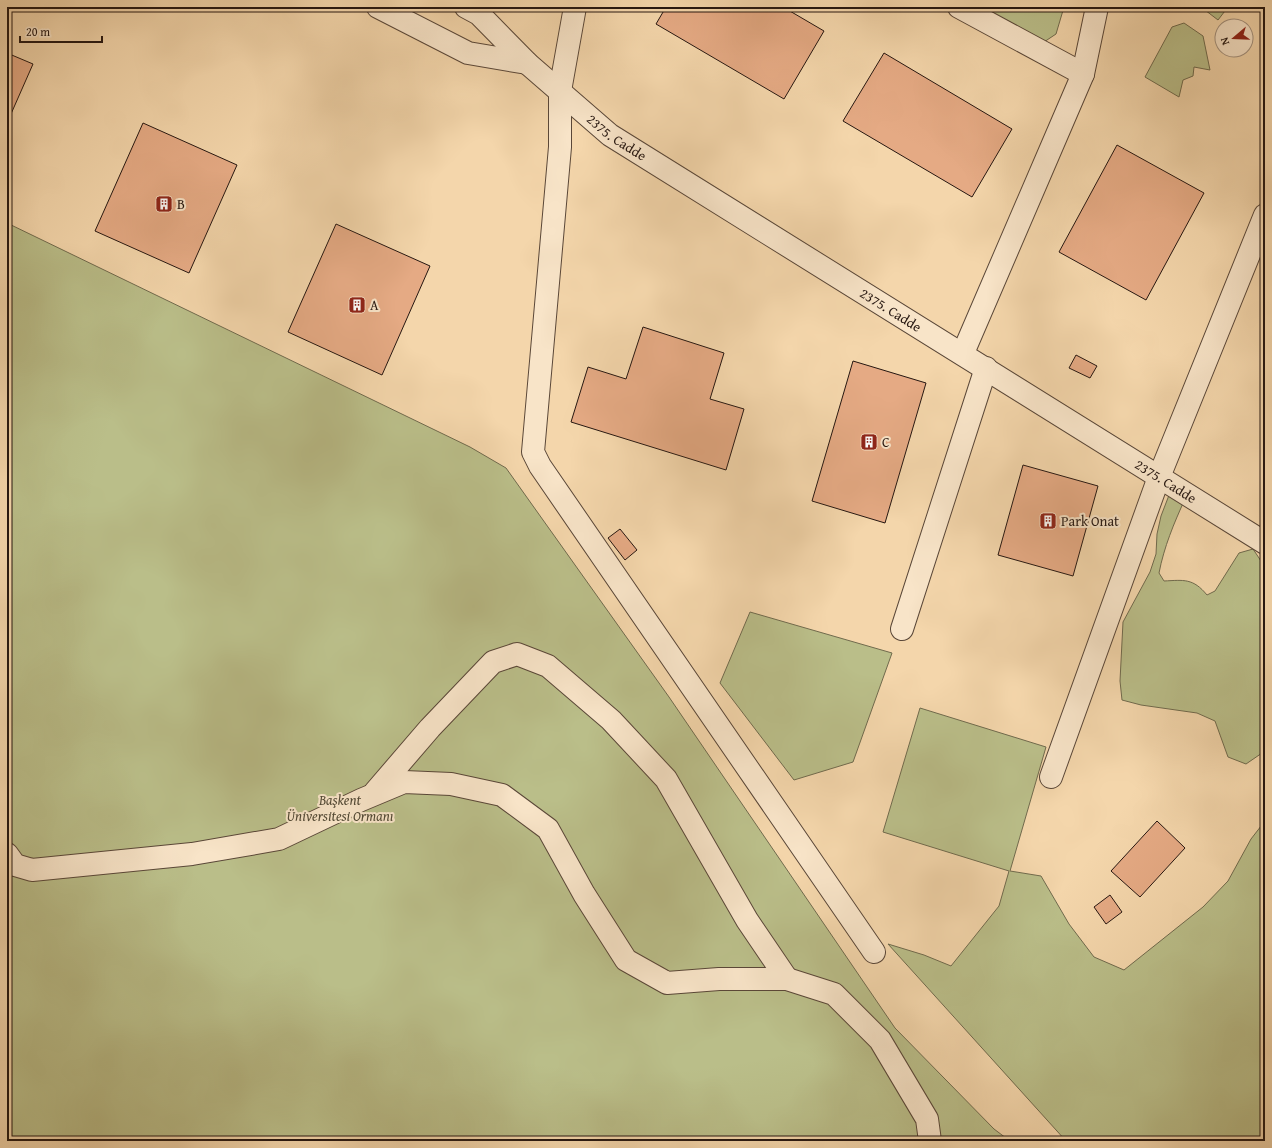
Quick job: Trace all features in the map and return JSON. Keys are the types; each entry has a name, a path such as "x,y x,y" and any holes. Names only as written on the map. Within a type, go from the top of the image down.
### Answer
{"street":[{"path":"378,7 468,53 527,63"},
{"name":"2375. Cadde","path":"466,7 478,14 527,63 610,134 1265,543"},
{"path":"575,7 560,91 560,147 533,452 540,466 874,952"},
{"path":"959,7 1082,74"},
{"path":"963,354 1082,74 1097,7"},
{"path":"1051,777 1159,477 1265,215"},
{"path":"902,629 986,368"},
{"path":"372,796 430,728 493,662 517,654 548,666 611,720 666,780 747,920 787,979"},
{"path":"7,854 15,865 32,870 192,854 279,839 404,782 451,784 502,795 548,829 584,894 626,960 667,983 720,980 787,979 834,994 880,1040 927,1119 930,1141"}],"green space":[{"path":"975,7 1064,7 1056,34 1041,44"},
{"path":"1201,7 1228,7 1220,18 1215,18"},
{"path":"1184,23 1203,36 1210,70 1194,67 1193,76 1183,80 1179,97 1145,77 1172,27"},
{"name":"Başkent Üniversitesi Ormanı","path":"7,223 470,447 506,468 669,697 895,1028 994,1129 1010,1141 7,1141"},
{"path":"1171,490 1185,499 1170,535 1161,563 1159,573 1164,581 1188,581 1202,589 1207,595 1215,591 1239,553 1253,549 1265,567 1265,751 1246,764 1228,757 1215,721 1197,713 1141,705 1122,700 1120,681 1123,622 1150,572 1156,554 1157,534 1161,516"},
{"path":"750,612 892,653 853,762 794,780 720,683"},
{"path":"920,708 1046,747 1010,871 1041,876 1069,924 1094,957 1124,970 1203,907 1228,881 1251,839 1265,821 1265,1141 1066,1141 888,944 924,955 951,966 999,906 1009,871 883,832"}],"building":[{"path":"666,7 783,7 824,31 784,99 656,24"},
{"path":"7,53 33,64 7,123"},
{"path":"884,53 1012,129 972,197 843,121"},
{"name":"B","path":"143,123 237,165 189,273 95,231"},
{"path":"1117,145 1204,193 1146,300 1059,252"},
{"name":"A","path":"336,224 430,266 382,375 288,332"},
{"path":"643,327 724,353 710,399 744,409 726,470 571,422 588,367 626,379"},
{"path":"1076,355 1097,366 1090,378 1069,368"},
{"name":"C","path":"853,361 926,383 885,523 812,501"},
{"name":"Park Onat","path":"1023,465 1098,486 1073,576 998,555"},
{"path":"620,529 637,550 625,560 608,538"},
{"path":"1157,821 1185,848 1140,897 1111,871"},
{"path":"1110,895 1122,912 1106,924 1094,907"}],"place":[{"name":"B","path":"164,204"},
{"name":"A","path":"357,305"},
{"name":"C","path":"869,442"},
{"name":"Park Onat","path":"1048,521"}]}
